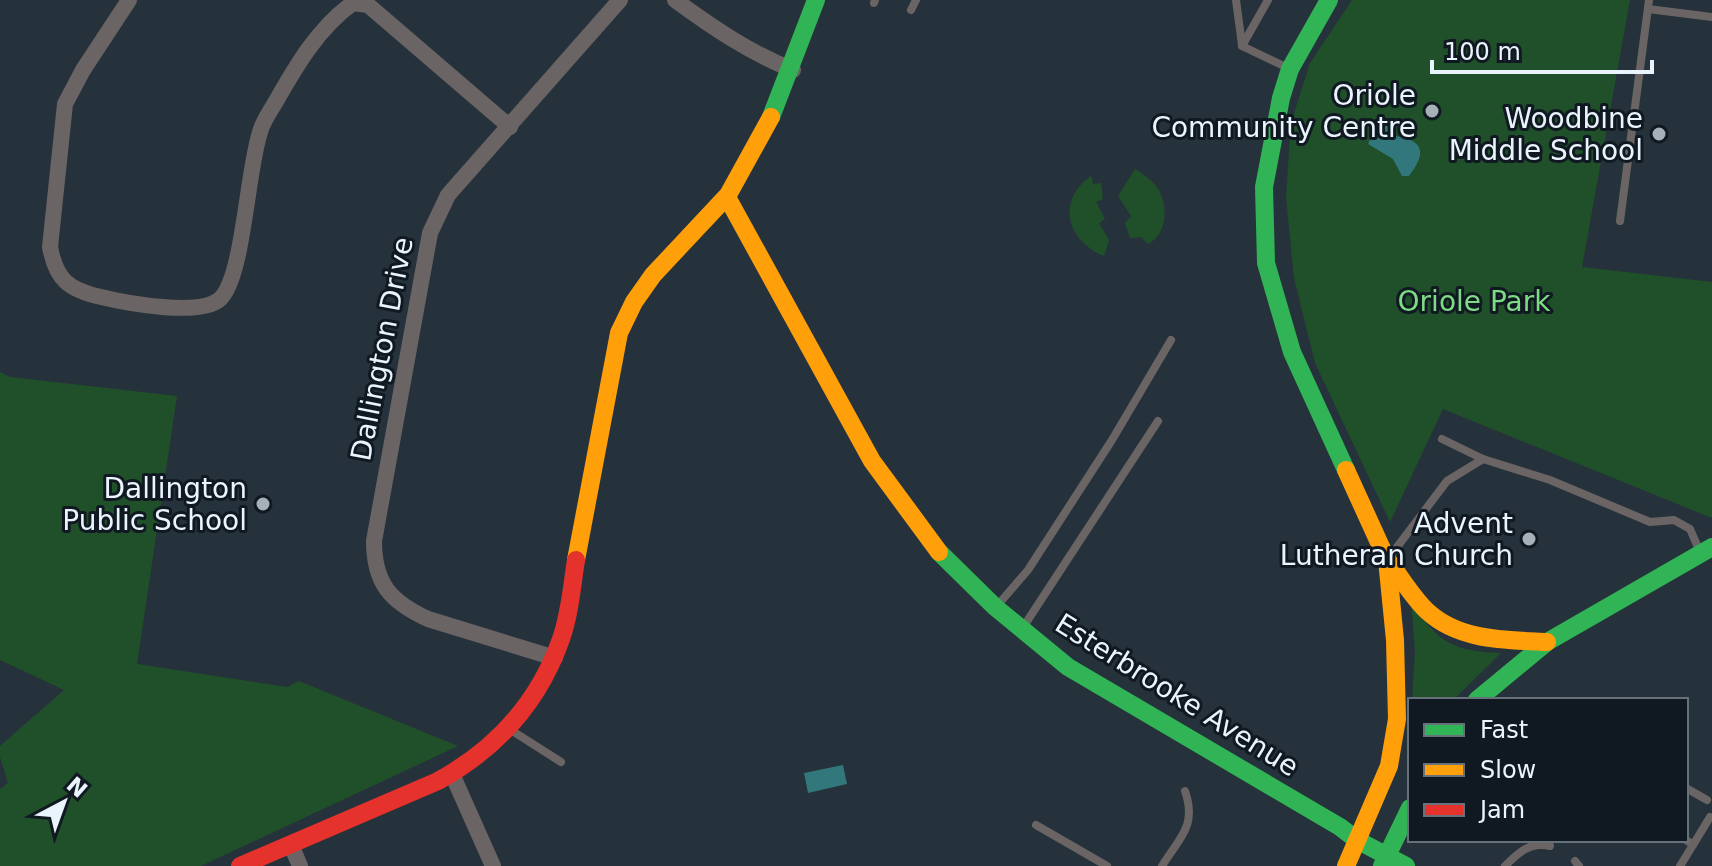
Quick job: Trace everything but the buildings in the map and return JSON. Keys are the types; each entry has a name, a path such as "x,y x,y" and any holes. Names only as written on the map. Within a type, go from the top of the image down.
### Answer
{"street":[{"path":"129,0 83,70 65,104 50,247 54,266 62,278 79,292 126,303 199,308 219,300 234,277 261,129 310,45 335,16 353,3 368,5 510,127"},
{"name":"Dallington Drive","path":"555,658 408,610 384,586 374,559 375,530 430,233 448,195 620,0"},
{"path":"675,0 715,30 793,70"},
{"path":"240,866 452,774 491,746 529,704 555,658 571,600 619,333 646,282 727,197 793,70 816,0"},
{"path":"1329,0 1290,69 1281,98 1264,187 1266,263 1292,352 1387,560 1426,610 1458,632 1484,639 1547,642"},
{"name":"Esterbrooke Avenue","path":"727,197 872,461 940,554 1021,630 1068,667 1340,827 1394,863"},
{"path":"1479,698 1547,642 1706,550"},
{"path":"1346,866 1389,766 1397,719 1395,640 1387,560"},
{"path":"452,774 493,866"},
{"path":"1408,815 1394,863 1425,866"},
{"path":"291,845 300,866"}],"lane":[{"path":"911,10 916,0"},
{"path":"1236,0 1242,46"},
{"path":"1242,46 1268,0"},
{"path":"1620,221 1649,4 1712,17"},
{"path":"1242,46 1290,69"},
{"path":"995,607 1028,570 1112,440 1171,340"},
{"path":"1021,630 1158,421"},
{"path":"1442,439 1483,459 1550,480 1650,522 1674,520 1690,529 1706,550"},
{"path":"1387,560 1447,481 1483,459"},
{"path":"509,728 561,762"},
{"path":"1688,789 1707,800"},
{"path":"1162,866 1190,822 1191,806 1185,791"},
{"path":"1680,866 1690,842 1710,817"},
{"path":"1036,825 1107,866"},
{"path":"1505,866 1521,850 1541,844 1550,846"}],"green space":[{"name":"Oriole Park","path":"1352,0 1630,0 1582,267 1712,282 1712,518 1443,409 1390,522 1315,363 1294,278 1286,197 1291,123 1310,63"},
{"path":"1135,169 1156,186 1163,201 1163,226 1148,244 1141,237 1130,238 1125,223 1131,216 1118,196"},
{"path":"1091,176 1093,184 1101,183 1103,199 1096,202 1105,219 1099,223 1109,240 1104,256 1082,241 1070,220 1073,197"},
{"path":"0,372 10,377 177,396 137,664 287,687 299,681 458,746 201,866 0,866 0,789 8,783 0,746 64,690 0,660"},
{"path":"1411,601 1430,627 1448,642 1470,650 1501,653 1455,698 1412,698 1415,652"}],"shaded area":[{"path":"1385,122 1394,128 1395,136 1412,141 1420,149 1418,161 1409,176 1402,176 1393,159 1368,144 1376,127"},
{"path":"843,765 847,784 808,793 804,773"}],"traffic: fast":[{"path":"771,117 816,0"},
{"path":"1329,0 1290,69 1281,98 1264,187 1266,263 1292,352 1346,470"},
{"path":"1479,698 1547,642 1712,547"},
{"path":"939,552 995,607 1068,667 1340,827 1357,840 1406,866"},
{"path":"1382,866 1408,812"}],"traffic: slow":[{"path":"576,560 619,333 634,302 653,275 728,195 771,117"},
{"path":"727,197 872,461 939,552"},
{"path":"1346,470 1387,560 1395,640 1397,719 1389,766 1346,866"},
{"path":"1388,561 1427,611 1453,628 1484,637 1547,642"}],"traffic: jam":[{"path":"240,866 438,781 497,739 528,703 552,662 567,620 576,560"}],"place":[{"name":"Oriole Community Centre","path":"1432,111"},
{"name":"Woodbine Middle School","path":"1659,134"},
{"name":"Dallington Public School","path":"263,504"},
{"name":"Advent Lutheran Church","path":"1529,539"}]}
